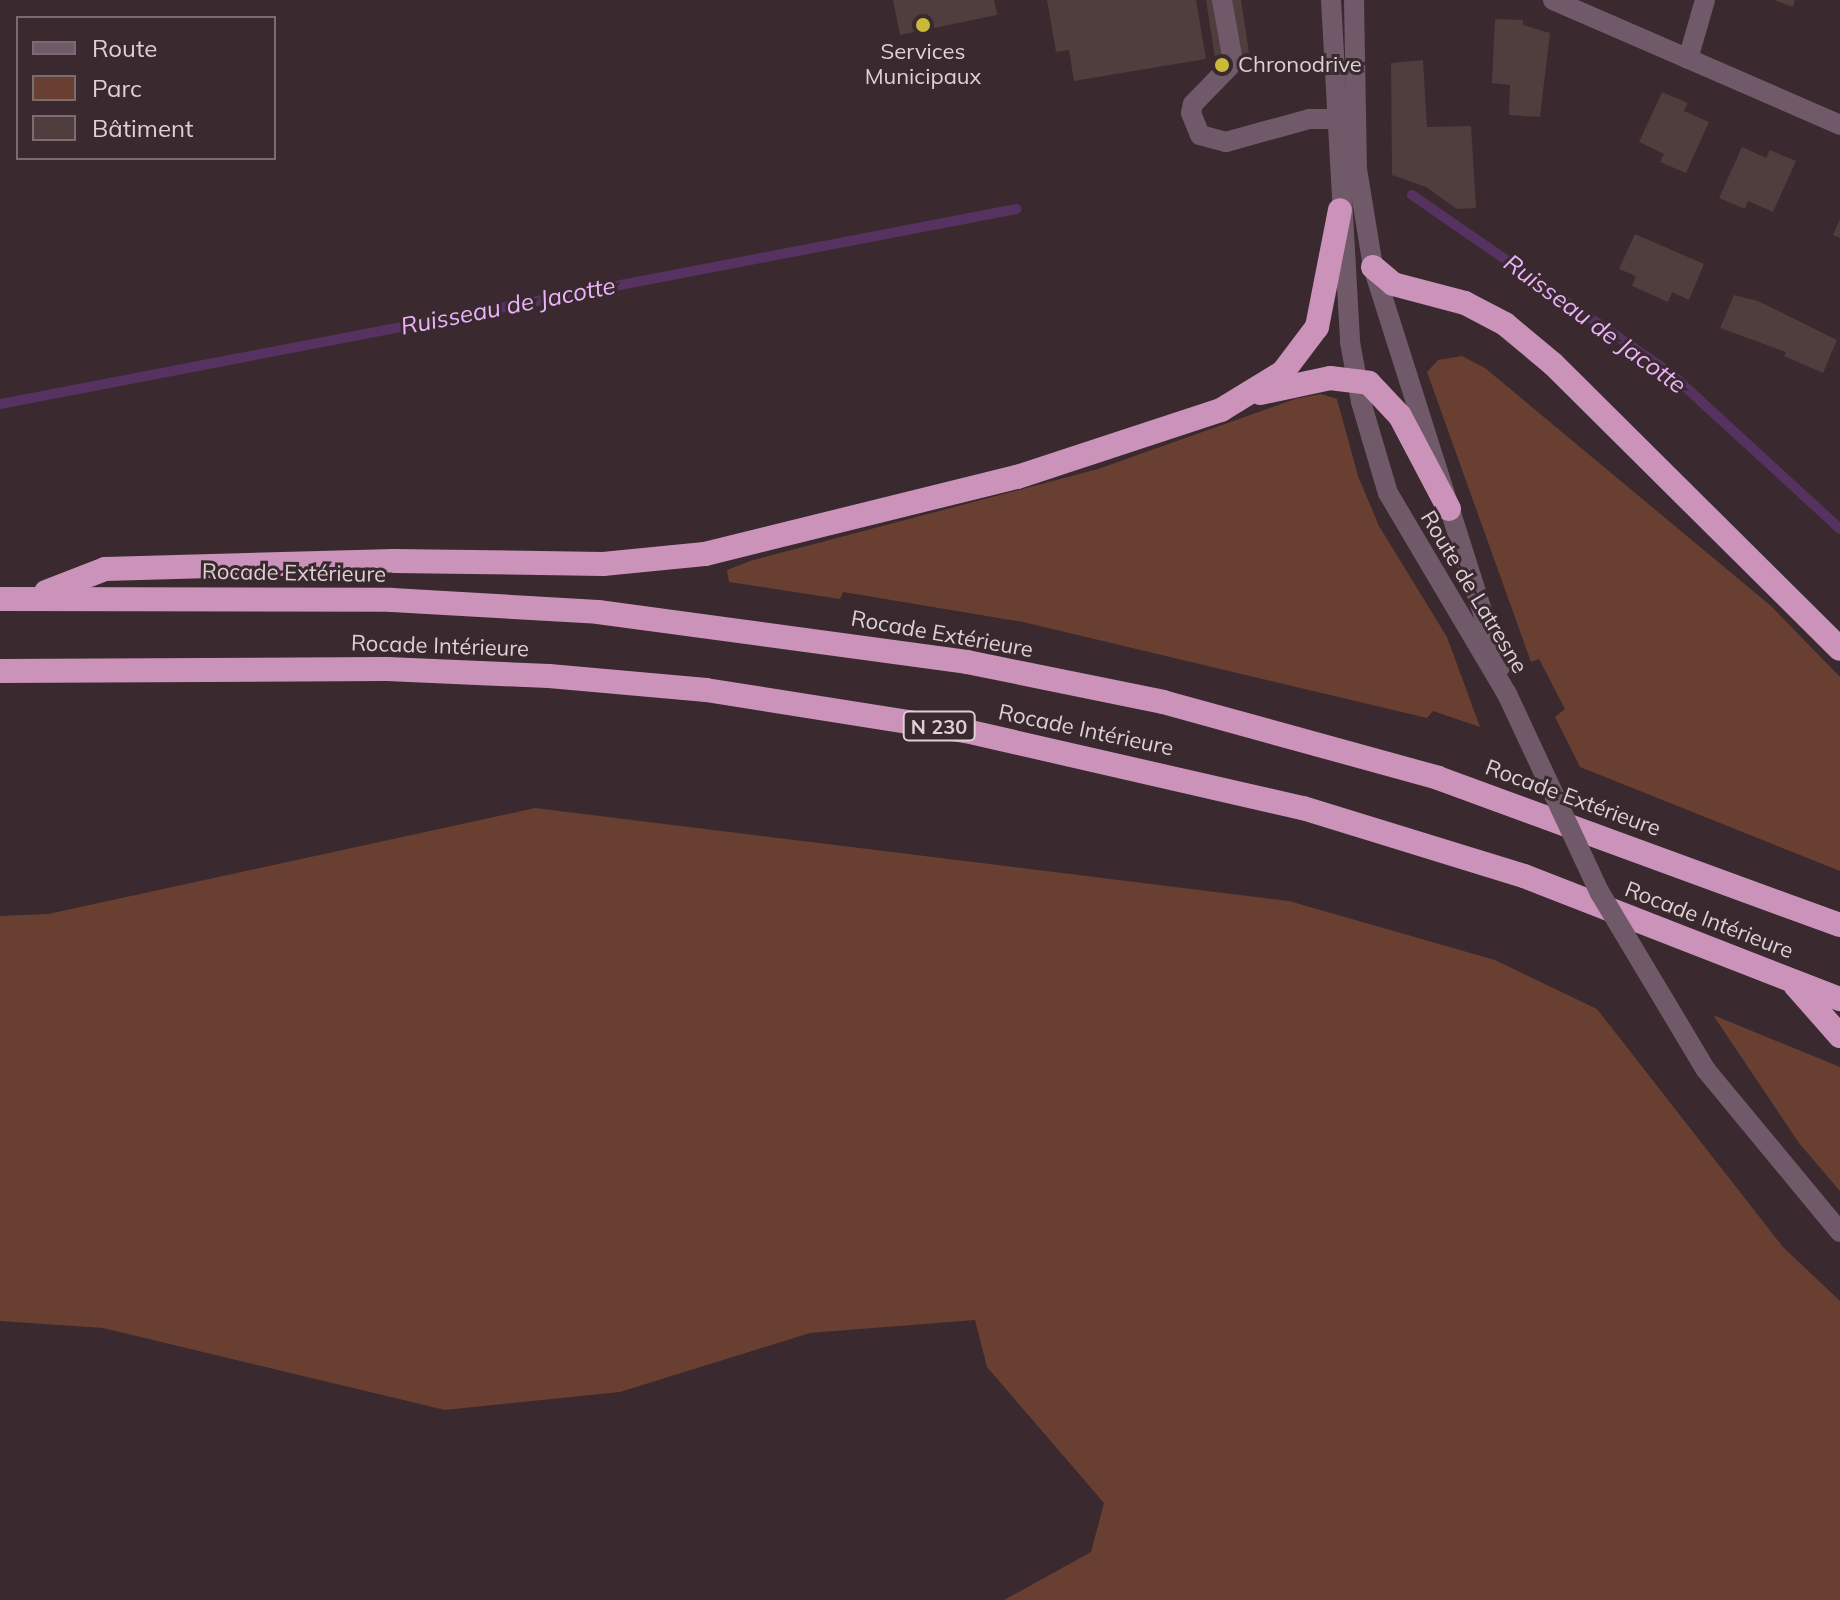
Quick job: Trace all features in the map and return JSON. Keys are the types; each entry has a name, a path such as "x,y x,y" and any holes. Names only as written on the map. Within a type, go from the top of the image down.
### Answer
{"highway":[{"path":"1253,394 1297,358 1317,327 1340,210"},
{"path":"1373,267 1393,284 1465,303 1517,334 1840,649"},
{"path":"33,596 105,569 394,561 603,564 705,554 1017,477 1156,433 1253,394 1330,378 1357,380 1391,401 1449,509"},
{"name":"Rocade Extérieure","path":"0,599 33,596 392,600 598,612 967,662 1163,702 1438,778 1840,925"},
{"name":"Rocade Intérieure","path":"0,671 387,669 549,676 706,690 966,731 1303,808 1524,876 1840,999"},
{"path":"1791,980 1840,1036"}],"street":[{"path":"1222,0 1232,56 1229,67 1193,104 1191,113 1200,135 1226,142 1309,119 1336,119"},
{"name":"Route de Latresne","path":"1331,0 1340,210 1357,380 1388,493 1507,694"},
{"name":"Route de Latresne","path":"1354,0 1357,169 1373,267 1449,509 1483,605 1507,694"},
{"path":"1553,0 1840,125"},
{"path":"1688,59 1705,0"},
{"path":"1507,694 1600,893 1706,1070 1840,1232"}],"green space":[{"path":"1462,356 1485,368 1771,606 1840,677 1840,871 1580,767 1555,717 1565,709 1539,659 1531,662 1427,372 1438,360"},
{"path":"1321,394 1337,399 1358,476 1379,526 1447,637 1480,727 1433,711 1427,718 1023,622 843,592 840,599 729,582 727,570 750,561 1098,469 1295,399"},
{"path":"535,808 1289,901 1495,960 1597,1009 1783,1247 1840,1301 1840,1600 1004,1600 1091,1552 1104,1503 987,1367 975,1320 810,1333 620,1392 445,1410 103,1328 0,1321 0,916 48,914"},
{"path":"1713,1015 1840,1067 1840,1191 1799,1143"}],"building":[{"name":"Services Municipaux","path":"893,0 994,0 997,15 900,35"},
{"path":"1047,0 1196,0 1206,59 1074,81 1069,50 1056,52"},
{"path":"1206,0 1241,0 1249,53 1215,58"},
{"path":"1774,0 1795,0 1793,7"},
{"path":"1495,19 1523,20 1523,25 1550,33 1540,117 1509,115 1510,85 1492,83"},
{"path":"1423,60 1427,127 1471,126 1476,208 1457,209 1426,187 1392,175 1391,63"},
{"path":"1662,92 1688,103 1684,111 1709,122 1686,173 1660,162 1664,154 1639,142"},
{"path":"1742,147 1766,158 1770,150 1796,161 1773,212 1748,201 1745,209 1719,198"},
{"path":"1840,219 1840,238 1833,235"},
{"path":"1635,234 1704,264 1689,300 1672,292 1668,302 1632,286 1636,276 1619,269"},
{"path":"1734,295 1758,301 1837,340 1823,373 1784,356 1786,352 1720,328"}],"waterway":[{"name":"Ruisseau de Jacotte","path":"1412,195 1670,373 1840,529"},
{"name":"Ruisseau de Jacotte","path":"0,404 1016,209"}],"place":[{"name":"Services Municipaux","path":"923,25"},
{"name":"Chronodrive","path":"1222,65"}]}
